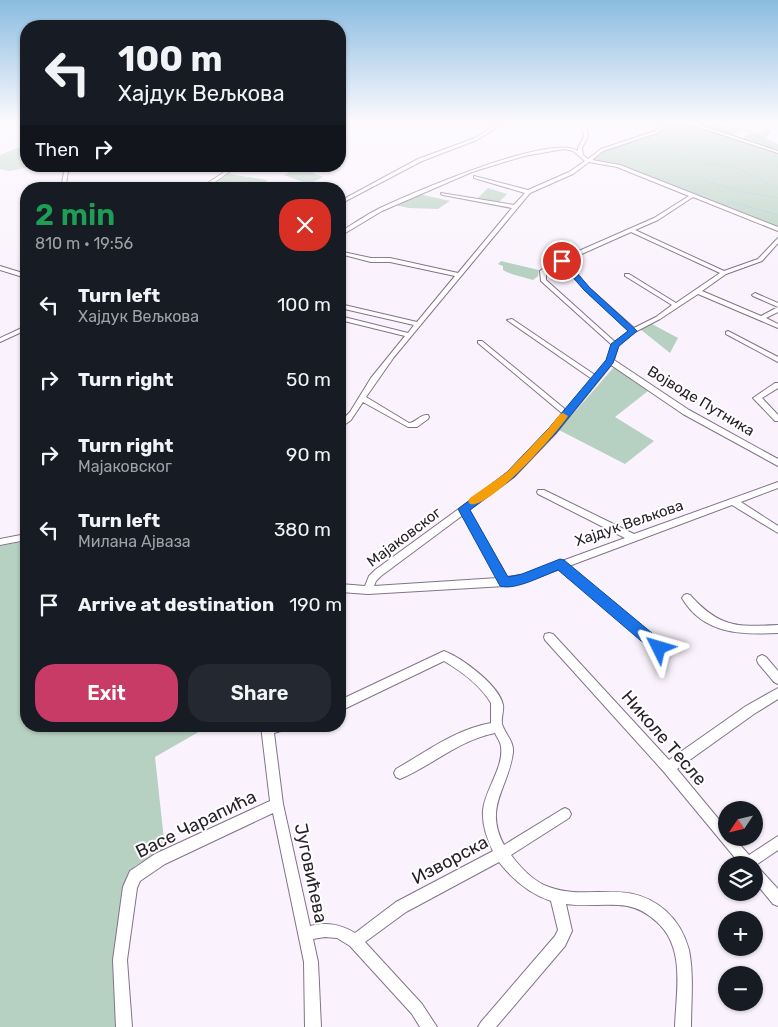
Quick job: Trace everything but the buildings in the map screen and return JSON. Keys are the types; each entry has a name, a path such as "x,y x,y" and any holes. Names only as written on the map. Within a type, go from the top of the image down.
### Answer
{"street":[{"path":"346,200 402,170"},
{"path":"346,230 380,210 473,170"},
{"path":"346,422 375,377 528,192 575,170"},
{"path":"628,170 778,229"},
{"path":"212,182 227,172"},
{"path":"476,177 528,192"},
{"path":"443,194 515,207"},
{"path":"692,196 670,212 545,269 542,273 543,280 614,345 633,331 658,318 724,273 760,260 778,240"},
{"path":"631,230 724,273"},
{"path":"346,255 371,260 390,260 459,275"},
{"path":"562,261 586,288 633,331"},
{"path":"0,268 20,274"},
{"path":"627,275 676,305"},
{"path":"697,291 778,326"},
{"path":"755,295 778,305"},
{"path":"346,307 418,324"},
{"path":"762,318 778,309"},
{"path":"346,319 409,335"},
{"path":"510,320 595,378"},
{"path":"0,340 20,331"},
{"path":"728,333 778,360"},
{"path":"480,342 566,413"},
{"name":"Мајаковског","path":"368,590 372,579 378,573 511,474 552,431 610,361 614,345"},
{"name":"Војводе Путника","path":"610,361 686,412 778,463"},
{"path":"778,385 757,398 778,419"},
{"path":"362,398 411,426 425,417"},
{"name":"Хајдук Вељкова","path":"346,588 368,590 505,582 523,579 778,485"},
{"path":"541,492 633,538"},
{"path":"734,502 778,530"},
{"path":"464,509 505,582"},
{"path":"0,542 20,538"},
{"path":"560,564 659,648"},
{"path":"687,598 698,612 712,623 749,631 778,630"},
{"name":"Николе Тесле","path":"550,637 668,768 741,856"},
{"path":"346,703 444,656 495,696 498,727 507,745 507,753 491,795 489,814 492,833 501,854 512,867 538,890 557,896 623,897 637,900 658,912 678,938 682,953 684,972 683,1027"},
{"path":"762,660 778,679"},
{"path":"668,768 750,710 778,693"},
{"path":"400,773 471,735 486,728 498,727"},
{"name":"Југовићева","path":"271,732 277,804 311,962 312,1027"},
{"name":"Васе Чарапића","path":"124,1027 120,960 130,887 135,876 160,859 277,804"},
{"name":"Изворска","path":"356,941 402,907 501,854 565,814"},
{"path":"762,856 778,842"},
{"name":"Николе Тесле","path":"763,882 778,899"},
{"path":"486,1027 560,941 565,931 557,896"},
{"path":"304,934 324,929 336,930 356,941 417,1010 429,1027"}],"green space":[{"path":"628,170 778,170 778,229"},
{"path":"289,172 315,172 313,173 323,177 313,182 303,182 284,175"},
{"path":"229,174 267,180 267,182 218,181"},
{"path":"488,188 507,194 498,203 478,198"},
{"path":"419,194 450,201 438,209 409,208 394,205"},
{"path":"501,261 539,270 538,276 533,280 510,273 503,270 503,266 498,264"},
{"path":"652,324 678,338 670,353 640,329"},
{"path":"614,367 648,391 615,417 654,441 625,464 559,430"},
{"path":"20,542 20,732 199,732 155,757 165,849 135,866 127,888 125,1027 0,1027 0,546"}],"waterway":[{"path":"741,170 778,188"},
{"path":"705,181 743,192 778,198"},
{"path":"727,201 778,215"}],"slow traffic":[{"path":"474,501 511,474 552,431 563,416"}],"route":[{"path":"562,261 586,288 633,331 614,345 610,361 552,431 511,474 464,509 505,582 523,579 560,564 659,648"}]}
